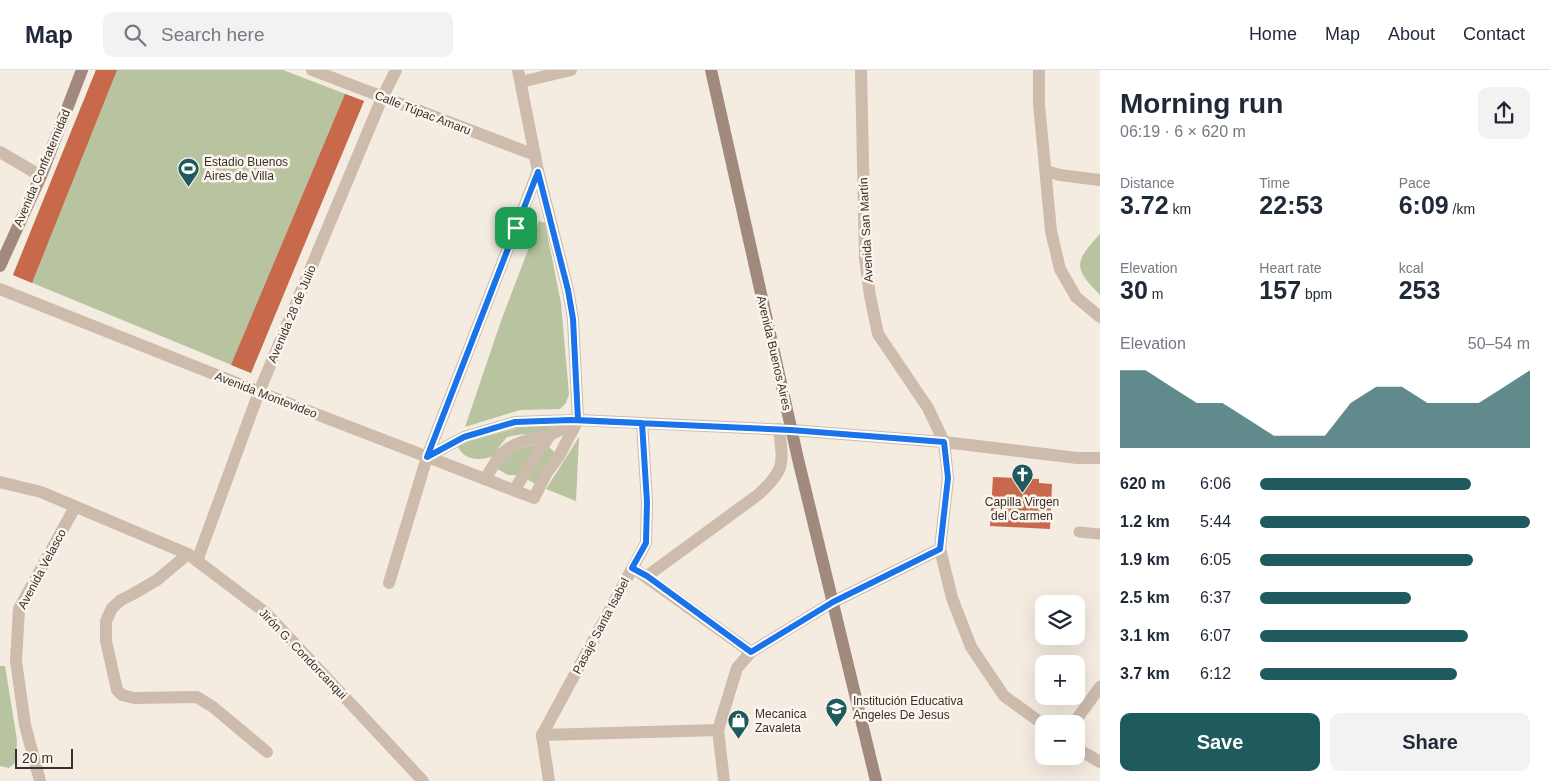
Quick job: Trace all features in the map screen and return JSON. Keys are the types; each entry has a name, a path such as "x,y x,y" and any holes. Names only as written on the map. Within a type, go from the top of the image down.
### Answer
{"street":[{"name":"Avenida Confraternidad","path":"0,266 41,176 82,70"},
{"name":"Calle Túpac Amaru","path":"312,70 535,155"},
{"name":"Avenida 28 de Julio","path":"193,558 259,392 382,98 396,70"},
{"path":"571,70 519,76 538,172 568,290 573,319 578,420"},
{"name":"Avenida Buenos Aires","path":"711,70 785,429 833,602 876,781"},
{"name":"Avenida San Martín","path":"860,70 865,258 878,334 928,408 944,442 948,478 940,549 952,598 971,647 1004,696 1035,719"},
{"path":"1039,70 1039,104 1051,230 1060,269 1076,297 1100,317"},
{"path":"0,152 41,176"},
{"path":"1046,171 1060,175 1100,180"},
{"path":"389,583 427,457 538,172"},
{"name":"Avenida Montevideo","path":"0,289 259,392 534,498 578,420"},
{"path":"427,457 464,437 515,422 578,420 785,429 944,442 1077,458 1100,458"},
{"path":"485,479 500,456 510,447 534,437 550,435 578,420"},
{"name":"Pasaje Santa Isabel","path":"542,735 646,543 647,502 642,423"},
{"path":"647,576 759,494 774,480 780,469 785,429"},
{"path":"514,490 550,435"},
{"name":"Jirón G. Condorcanqui","path":"0,482 42,492 193,558 266,613 423,781"},
{"name":"Avenida Velasco","path":"40,781 25,725 16,661 19,609 75,506"},
{"path":"724,781 718,730 737,668 751,652 833,602 940,549"},
{"path":"193,558 120,600 112,608 106,621 106,641 117,690 122,695 134,698 197,697 268,752"},
{"path":"632,568 647,576 751,652"},
{"path":"1079,715 1100,687"},
{"path":"549,781 542,735 718,730"},
{"path":"1085,753 1100,762"}],"lane":[{"path":"1079,532 1100,534"}],"green space":[{"name":"Estadio Buenos Aires de Villa","path":"96,70 283,70 364,101 251,373 13,275"},
{"path":"539,221 545,223 561,303 569,394 566,403 560,409 520,410 465,427 501,321"},
{"path":"1100,234 1100,295 1085,278 1080,265 1081,258"},
{"path":"557,425 538,434 507,437 494,456 488,458 468,457 457,445 524,426"},
{"path":"579,437 576,501 546,489"},
{"path":"539,443 519,475 508,475 496,468 513,451"},
{"path":"549,447 555,453 536,484 526,479"},
{"path":"0,666 5,666 17,740 16,762 9,768 0,766"}],"building":[{"path":"96,70 117,70 32,283 13,275"},
{"path":"345,94 364,101 251,373 231,365"},
{"name":"Capilla Virgen del Carmen","path":"993,477 1039,479 1039,483 1052,484 1050,529 990,526"}],"place":[{"name":"Estadio Buenos Aires de Villa","path":"188,188"},
{"name":"Capilla Virgen del Carmen","path":"1022,494"},
{"name":"Institución Educativa Angeles De Jesus","path":"837,727"},
{"name":"Mecanica Zavaleta","path":"739,740"}],"route":[{"path":"516,228 427,457 464,437 515,422 571,420 642,423 791,430 944,442 948,478 940,549 833,602 751,652 647,576 632,568 646,543 647,502 642,423 578,420 573,319 568,290 538,172 516,228"}]}
